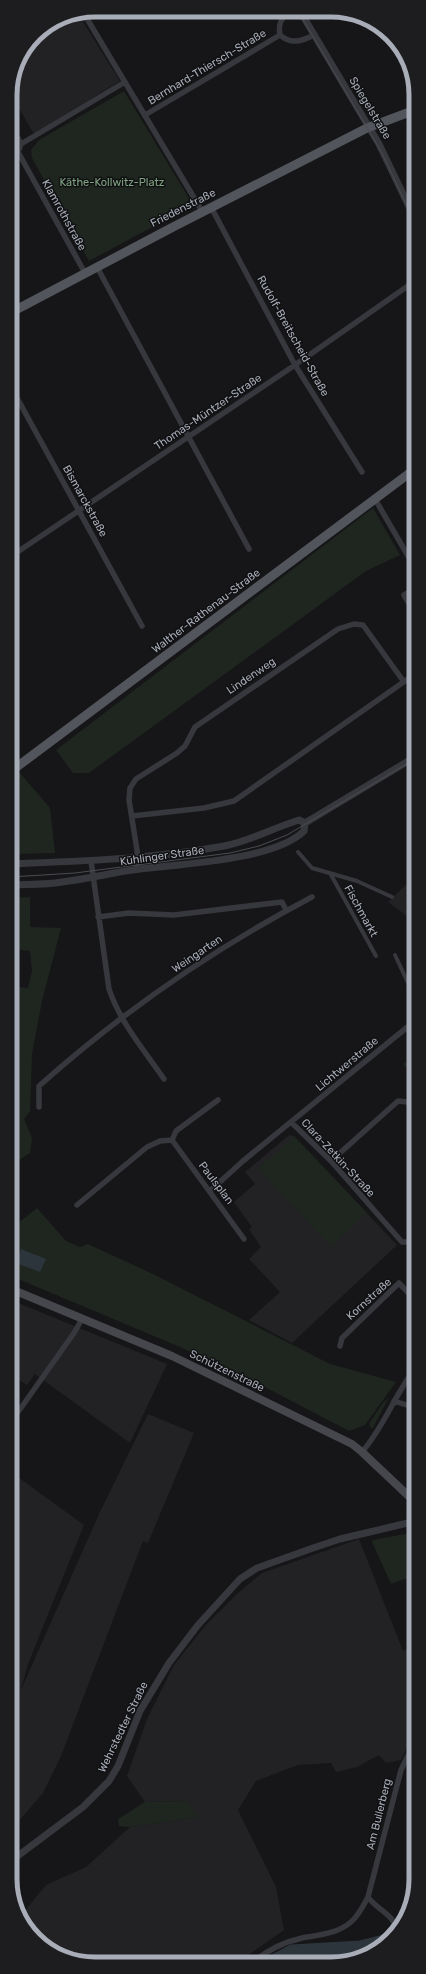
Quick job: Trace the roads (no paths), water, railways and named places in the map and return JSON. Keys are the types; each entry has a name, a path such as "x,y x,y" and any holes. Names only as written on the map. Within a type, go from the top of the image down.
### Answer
{"main road":[{"name":"Friedenstraße","path":"17,309 206,209 369,127 409,112"},
{"name":"Walther-Rathenau-Straße","path":"17,764 409,474"},
{"name":"Schützenstraße","path":"17,1293 172,1356 331,1434 362,1452 409,1496"}],"street":[{"name":"Bernhard-Thiersch-Straße","path":"280,35 280,22 282,17"},
{"name":"Spiegelstraße","path":"304,17 369,127 394,173 409,206"},
{"name":"Rudolf-Breitscheid-Straße","path":"87,18 145,116 206,209 295,365 362,472"},
{"name":"Bernhard-Thiersch-Straße","path":"280,35 290,41 297,42 314,35"},
{"name":"Bernhard-Thiersch-Straße","path":"145,116 280,35"},
{"path":"18,152 21,144 125,82"},
{"path":"17,136 21,144"},
{"name":"Klamrothstraße","path":"18,152 85,273"},
{"path":"97,267 249,549"},
{"name":"Thomas-Müntzer-Straße","path":"17,552 295,365 409,285"},
{"name":"Bismarckstraße","path":"17,398 142,626"},
{"path":"375,499 409,558"},
{"path":"409,592 404,595 409,603"},
{"name":"Lindenweg","path":"138,869 129,800 130,788 136,779 181,749 195,727 345,625 363,625 404,682"},
{"path":"132,816 204,808 234,801 409,679"},
{"name":"Kühlinger Straße","path":"305,823 409,762"},
{"name":"Kühlinger Straße","path":"17,864 137,858 224,846 264,835 299,820 305,823"},
{"name":"Kühlinger Straße","path":"17,885 60,882 138,869 257,853 292,839 304,831 305,823"},
{"path":"298,852 312,868 357,881 392,897"},
{"path":"91,861 92,877 109,989 114,1004 122,1019 164,1079"},
{"name":"Fischmarkt","path":"330,873 376,956"},
{"name":"Weingarten","path":"39,1108 39,1086 122,1019 216,953 266,921 312,897"},
{"path":"98,917 129,913 174,915 282,902 286,910"},
{"path":"395,955 409,985"},
{"name":"Lichtwerstraße","path":"292,1123 409,1026"},
{"path":"77,1205 147,1147 160,1141 172,1140 176,1131 218,1100"},
{"path":"331,1161 398,1102 407,1102 409,1104"},
{"name":"Clara-Zetkin-Straße","path":"210,1191 243,1161 292,1123 331,1161 402,1242 409,1241"},
{"name":"Paulsplan","path":"172,1140 244,1239"},
{"name":"Kornstraße","path":"340,1346 342,1338 399,1283 409,1294"},
{"path":"17,1414 75,1332 82,1319"},
{"path":"362,1452 374,1437 409,1378"},
{"path":"394,1401 409,1406"},
{"name":"Wehrstedter Straße","path":"17,1856 83,1807 109,1780 118,1766 140,1711 169,1663 198,1625 240,1579 257,1568 313,1548 340,1539 409,1523"},
{"name":"Am Bullerberg","path":"261,1957 279,1944 301,1938 323,1936 350,1923 360,1913 368,1897 401,1770 409,1753"},
{"path":"368,1897 373,1904 388,1915 395,1924"}],"waterway":[{"path":"281,1957 292,1951 360,1947 374,1944"}],"tram line":[{"path":"302,17 382,153 409,210"},
{"path":"17,877 75,873 230,853 259,846 287,835 409,763"}],"park label":[{"name":"Käthe-Kollwitz-Platz","path":"112,182"}]}
